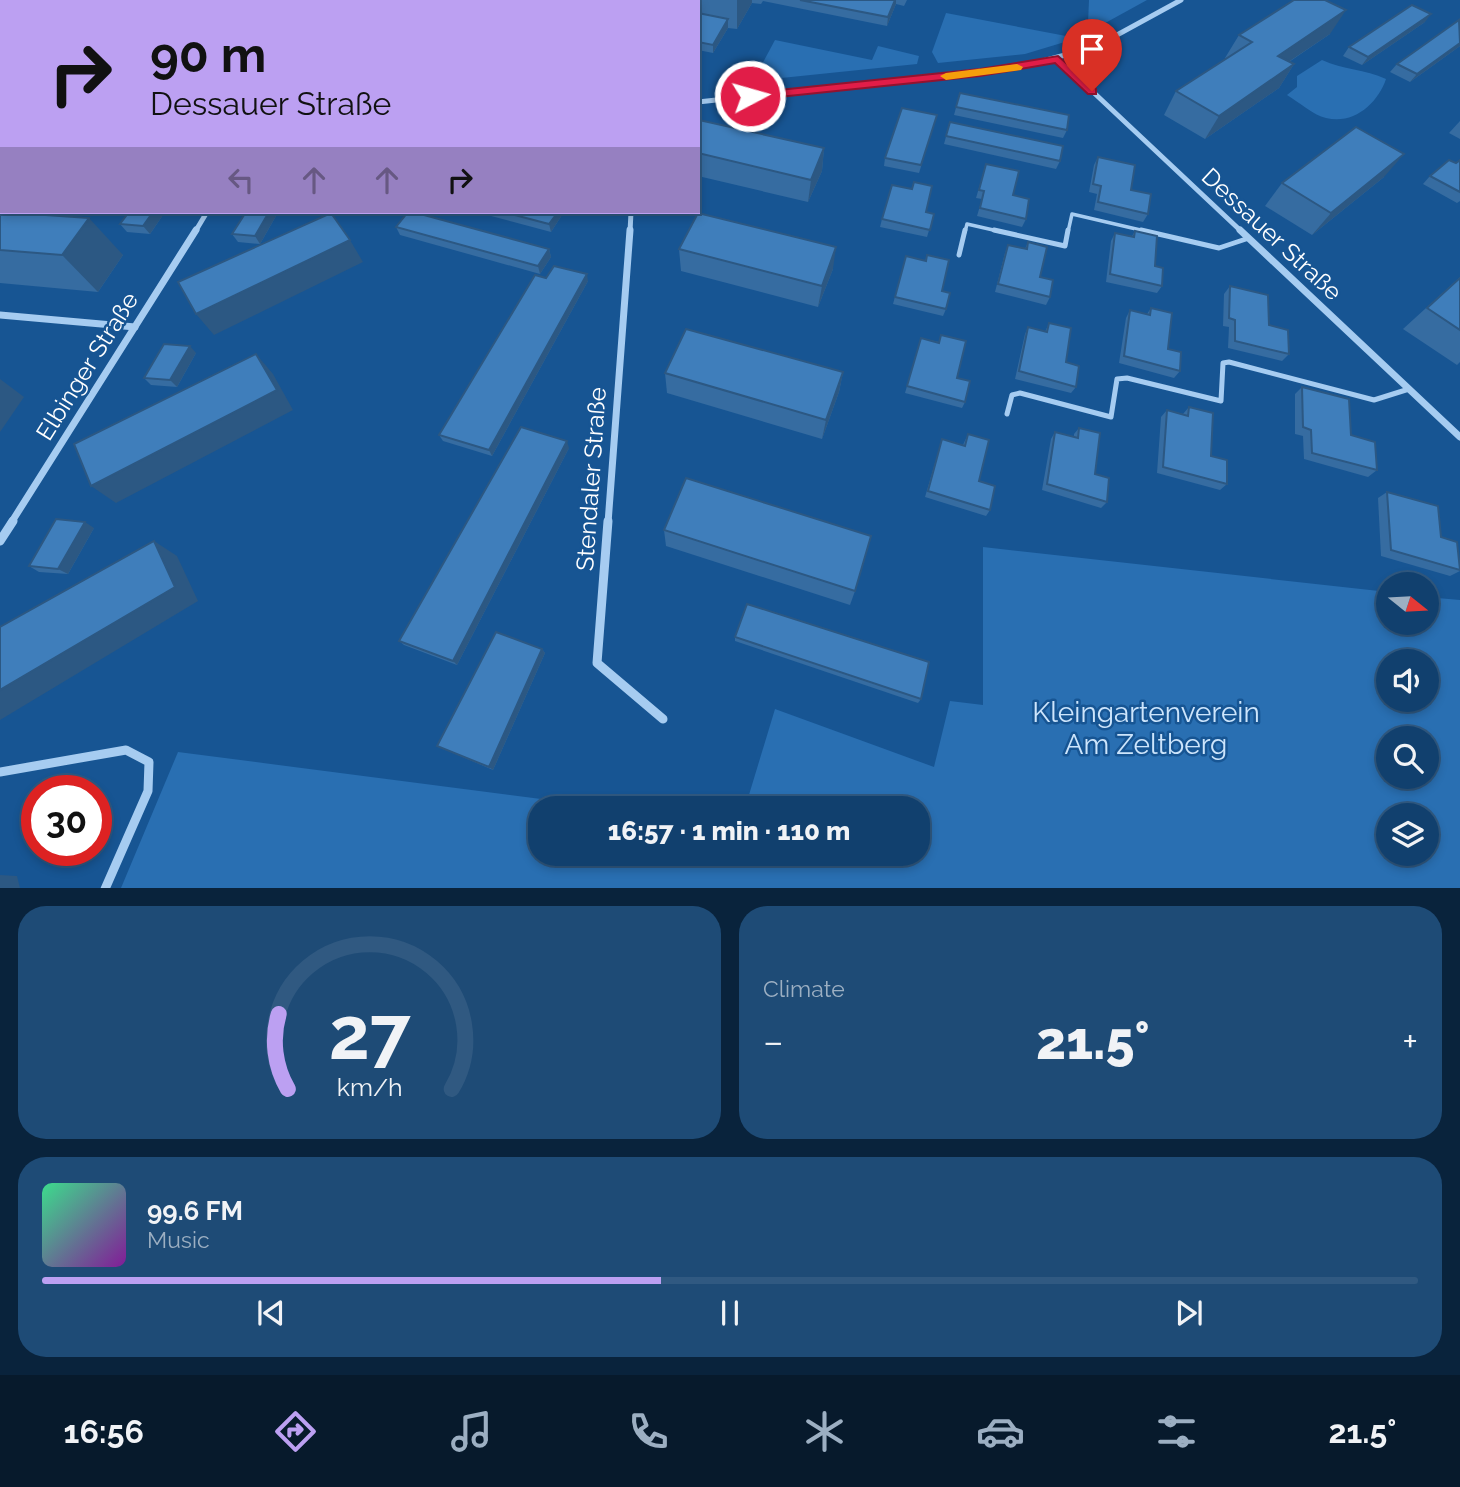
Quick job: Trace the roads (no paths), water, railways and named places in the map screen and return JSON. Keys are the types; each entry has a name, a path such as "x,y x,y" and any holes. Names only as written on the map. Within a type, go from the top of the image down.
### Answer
{"street":[{"path":"700,102 980,73 1058,59 1095,47 1129,31 1181,0"},
{"name":"Dessauer Straße","path":"1058,59 1460,437"},
{"name":"Elbinger Straße","path":"0,541 206,214"},
{"name":"Stendaler Straße","path":"631,214 597,663 663,719"},
{"path":"0,315 135,327"},
{"path":"0,772 126,750 149,762 148,791 105,888"}],"lane":[{"path":"959,255 967,224 1065,246 1072,214 1219,248 1249,238"},
{"path":"1007,414 1012,395 1020,393 1111,417 1117,379 1128,378 1221,401 1223,363 1229,362 1374,400 1409,389"}],"park label":[{"name":"Kleingartenverein Am Zeltberg","path":"1146,728"}]}
